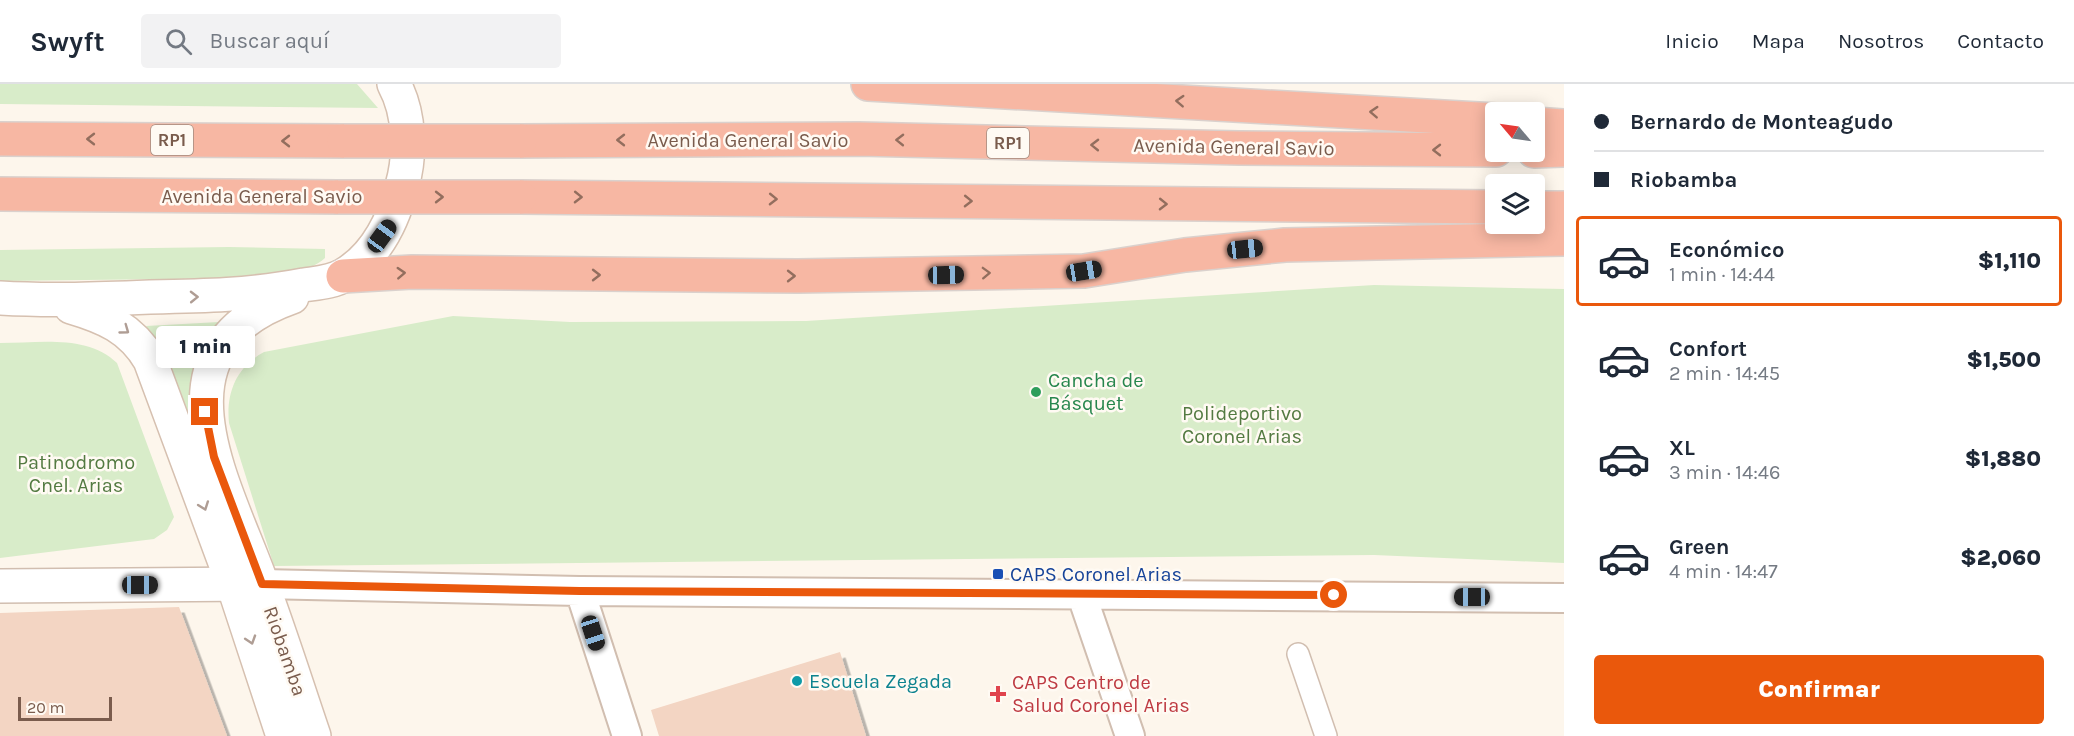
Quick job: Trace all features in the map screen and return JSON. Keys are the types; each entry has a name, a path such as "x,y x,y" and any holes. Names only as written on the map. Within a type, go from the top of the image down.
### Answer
{"highway":[{"path":"868,84 1485,119"},
{"path":"1545,125 1564,126"},
{"name":"Avenida General Savio","path":"0,138 344,141 859,139 1239,148 1485,150"},
{"path":"1545,151 1564,150"},
{"name":"Avenida General Savio","path":"0,194 1485,207"},
{"path":"1545,208 1564,208"},
{"path":"336,278 412,273 798,276 1084,271 1185,255 1285,245 1564,239"}],"main road":[{"path":"0,298 52,301 218,296 267,292 336,278 365,258 389,226 399,198 405,174 406,124 402,102 394,84"},
{"name":"Riobamba","path":"283,736 247,584 209,439 205,412 208,379 222,347 244,322 271,305 336,278"},
{"name":"Riobamba","path":"52,301 98,315 123,327 143,347 314,736"},
{"path":"0,586 247,584"}],"street":[{"path":"247,584 580,591 1564,598"},
{"path":"580,591 627,736"},
{"path":"1072,593 1110,736"},
{"path":"1072,593 1130,736"},
{"path":"1298,654 1326,736"}],"green space":[{"path":"0,84 357,84 378,108 0,104"},
{"path":"229,247 325,249 325,258 304,270 263,278 0,281 0,250"},
{"name":"Polideportivo Coronel Arias","path":"1374,285 1564,289 1564,563 1374,555 274,566 229,423 229,401 235,382 246,365 264,352 453,316 570,322 806,321"},
{"path":"219,322 193,371 188,419 172,368 146,326"},
{"name":"Patinodromo Cnel. Arias","path":"62,342 77,344 105,354 117,363 174,517 167,530 154,539 0,558 0,343"}],"building":[{"path":"179,607 227,736 0,736 0,613"},
{"name":"Escuela Zegada","path":"840,652 866,736 659,736 651,710"}],"place":[{"name":"Cancha de Básquet","path":"1036,392"},
{"name":"CAPS Coronel Arias","path":"998,574"},
{"name":"Escuela Zegada","path":"797,681"},
{"name":"CAPS Centro de Salud Coronel Arias","path":"998,694"}],"route":[{"path":"205,412 214,457 262,584 580,591 1334,595"}]}
